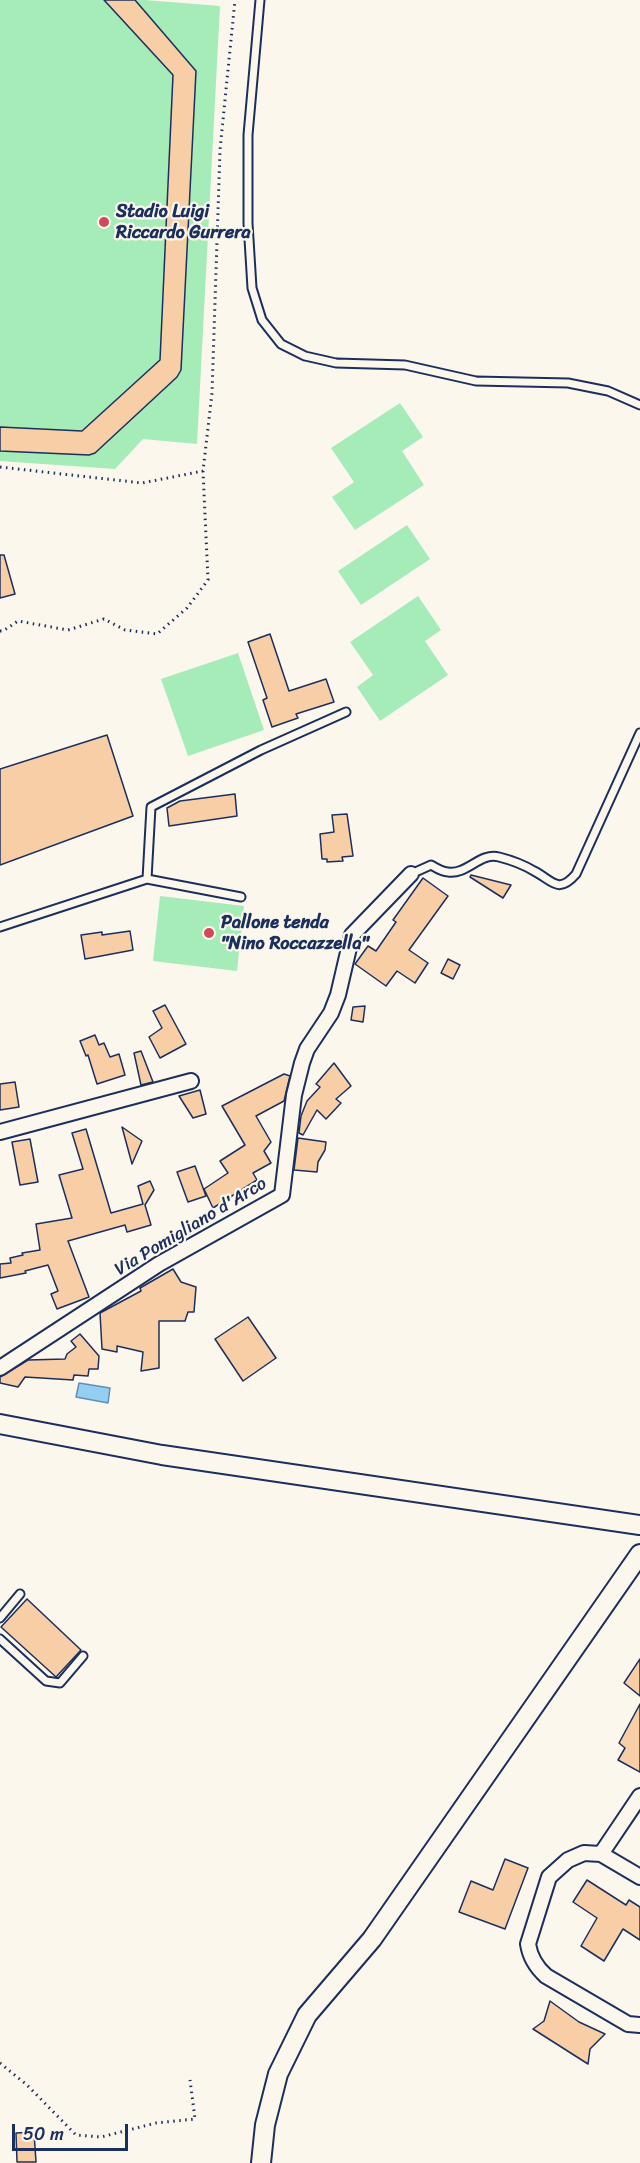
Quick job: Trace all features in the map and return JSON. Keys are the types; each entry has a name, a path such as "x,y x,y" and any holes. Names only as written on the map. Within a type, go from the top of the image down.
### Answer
{"street":[{"name":"Via Pomigliano d'Arco","path":"0,1368 159,1264 282,1195 294,1095 302,1063 307,1049 331,1013 338,994 352,935 411,874"},
{"path":"0,1132 191,1081"},
{"path":"0,1424 162,1455 640,1525"},
{"path":"261,2163 266,2125 278,2074 307,2015 372,1939 640,1554"},
{"path":"601,1854 640,1796"},
{"path":"640,1877 601,1854 584,1853 568,1860 549,1878 528,1944 538,1969 546,1976 628,2024 640,2025"}],"lane":[{"path":"260,0 248,135 248,223 252,288 262,320 281,344 305,356 336,363 405,365 476,381 568,383 608,391 640,405"},
{"path":"147,879 151,807 261,750 346,712"},
{"path":"411,874 431,866 447,873 460,872 479,860 497,856 535,871 550,883 557,885 569,883 580,865 640,733"},
{"path":"0,927 147,879 241,897"},
{"path":"0,1618 20,1594"},
{"path":"0,1639 46,1681 60,1683 83,1656"}],"path":[{"path":"0,631 18,621 68,630 104,619 125,630 157,634 187,608 208,580 203,471 212,393 220,150 235,0"},
{"path":"0,467 142,483 203,471"},
{"path":"0,2063 27,2085 76,2135 101,2137 156,2123 195,2119 190,2080"}],"green space":[{"name":"Stadio Luigi Riccardo Gurrera","path":"0,0 145,0 220,6 197,444 143,439 115,469 0,461"},
{"path":"400,403 423,437 402,451 424,485 355,530 332,497 354,482 331,448"},
{"path":"407,525 430,559 361,605 338,571"},
{"path":"418,596 441,630 425,641 448,675 380,721 357,687 373,675 350,642"},
{"path":"238,653 264,730 188,756 161,679"},
{"path":"160,896 244,906 237,971 153,961"}],"water":[{"path":"79,1383 110,1388 108,1403 76,1397"}],"building":[{"path":"104,0 135,0 196,71 181,370 177,377 95,453 89,455 0,451 0,427 82,431 160,360 173,75"},
{"path":"0,555 4,555 15,594 0,598"},
{"path":"270,634 289,691 326,679 334,702 296,714 298,718 272,727 263,700 267,698 248,642"},
{"path":"107,735 133,816 0,865 0,769"},
{"path":"235,794 237,816 169,826 167,808 180,801"},
{"path":"347,814 353,856 342,857 343,861 327,862 327,859 322,859 320,834 334,832 332,815"},
{"path":"471,875 511,885 503,898 470,877"},
{"path":"423,878 448,896 409,950 428,963 415,983 397,971 386,986 355,964 368,946 376,951 396,922 393,920"},
{"path":"130,931 133,950 85,959 81,935"},
{"path":"448,959 460,965 453,979 441,973"},
{"path":"165,1005 186,1044 160,1058 149,1037 162,1028 153,1011"},
{"path":"365,1006 363,1022 351,1020 353,1007"},
{"path":"95,1035 99,1045 104,1043 110,1057 119,1054 125,1075 97,1084 88,1055 86,1056 80,1041"},
{"path":"141,1051 153,1082 141,1085 134,1053"},
{"path":"334,1063 351,1086 336,1099 341,1103 326,1119 317,1110 303,1135 299,1133 301,1116 307,1101 320,1087 316,1084"},
{"path":"284,1074 290,1076 284,1101 256,1116 271,1142 264,1151 271,1163 253,1173 257,1180 213,1208 204,1189 228,1173 220,1161 245,1145 222,1106"},
{"path":"15,1082 19,1107 0,1110 0,1084"},
{"path":"200,1090 206,1114 193,1118 179,1096"},
{"path":"122,1127 142,1141 132,1164"},
{"path":"86,1129 111,1213 143,1204 138,1186 150,1181 154,1190 145,1205 151,1225 127,1232 125,1225 68,1241 89,1297 57,1309 51,1294 58,1291 48,1265 25,1271 26,1273 0,1278 0,1264 11,1263 10,1258 23,1255 22,1253 40,1250 36,1224 72,1218 59,1175 83,1169 72,1133"},
{"path":"298,1138 326,1142 325,1150 318,1162 317,1172 294,1170"},
{"path":"30,1139 38,1182 20,1185 12,1142"},
{"path":"195,1166 206,1196 188,1202 177,1172"},
{"path":"173,1269 181,1282 196,1287 194,1312 188,1312 185,1321 159,1321 159,1368 141,1371 143,1352 117,1346 117,1352 102,1349 100,1313 141,1291 140,1288"},
{"path":"248,1317 276,1358 243,1381 215,1339"},
{"path":"80,1334 99,1356 98,1369 89,1369 88,1376 74,1375 73,1380 25,1377 18,1387 0,1383 0,1377 28,1360 65,1359 67,1354 76,1347 71,1341"},
{"path":"27,1599 81,1650 56,1677 1,1627"},
{"path":"640,1659 640,1696 624,1683"},
{"path":"640,1704 640,1772 618,1760 625,1748 619,1743"},
{"path":"505,1859 528,1868 505,1929 459,1912 471,1881 493,1890"},
{"path":"587,1880 626,1905 629,1900 640,1907 640,1940 623,1929 604,1961 581,1946 597,1918 573,1902"},
{"path":"550,2001 579,2022 605,2034 590,2049 588,2064 533,2029 544,2021"},
{"path":"34,2132 36,2162 17,2162 16,2133"}],"place":[{"name":"Stadio Luigi Riccardo Gurrera","path":"104,222"},
{"name":"Pallone tenda \"Nino Roccazzella\"","path":"209,933"}]}
